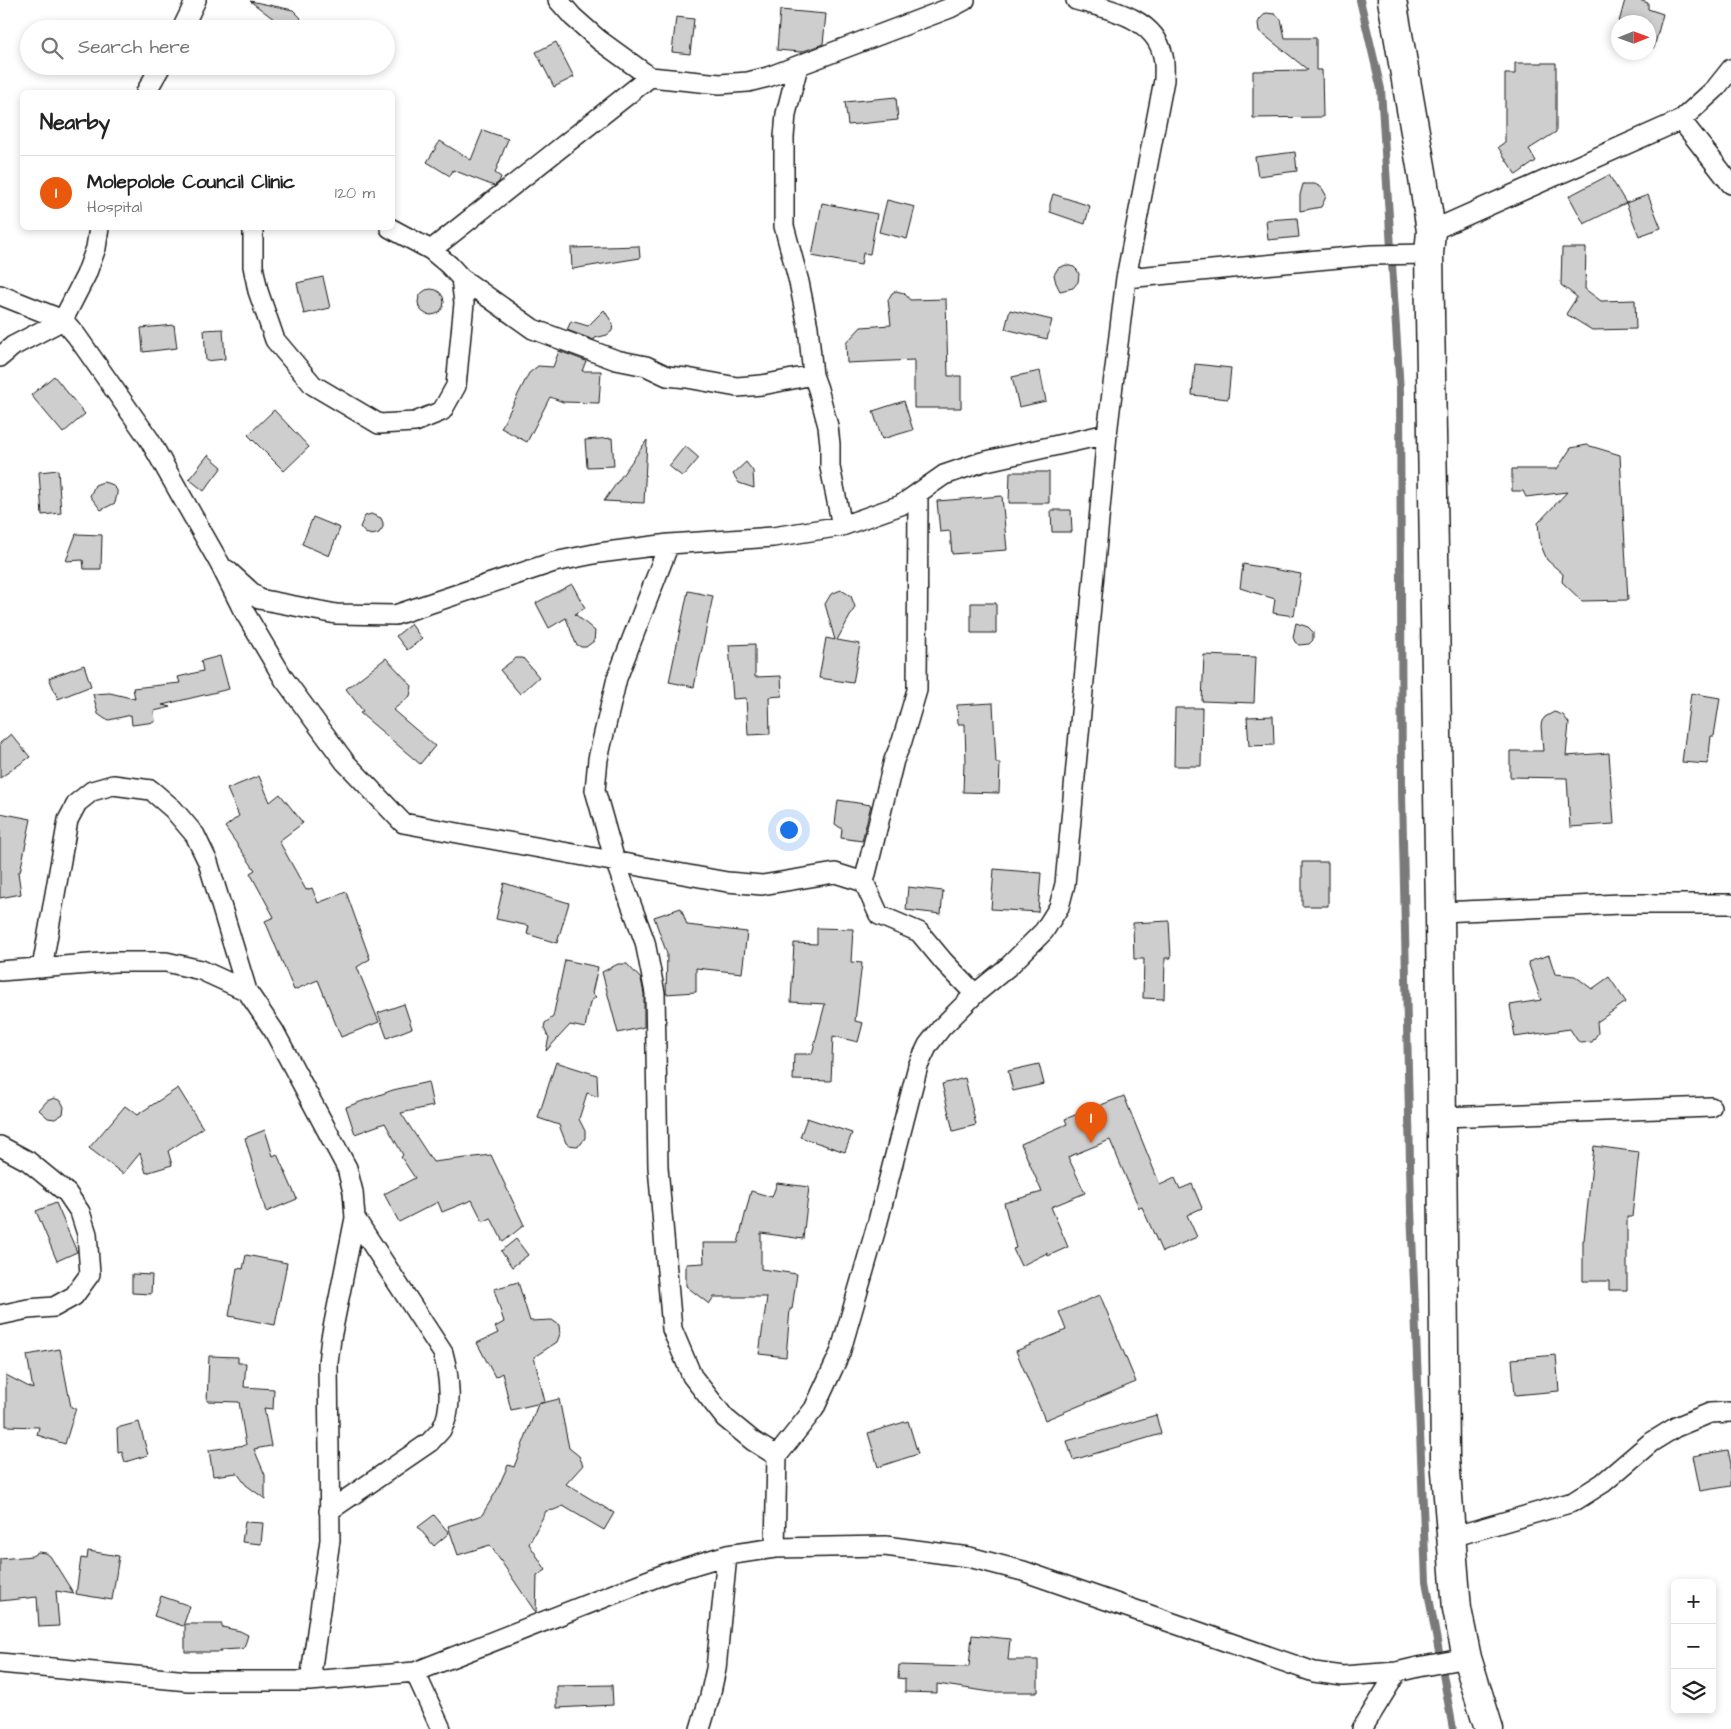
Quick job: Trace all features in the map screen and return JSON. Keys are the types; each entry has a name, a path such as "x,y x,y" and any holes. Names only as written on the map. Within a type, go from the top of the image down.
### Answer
{"street":[{"path":"186,20 196,0"},
{"path":"558,0 573,17 599,40 650,77 720,84 761,79 950,8 965,0"},
{"path":"774,1548 777,1456 814,1409 840,1353 877,1225 918,1066 928,1045 942,1027 975,994 1010,966 1044,931 1059,907 1065,884 1107,434 1126,278 1164,80 1163,56 1157,40 1149,30 1119,13 1076,0"},
{"path":"1392,0 1422,172 1430,242 1443,1116 1445,1459 1457,1610 1467,1658 1489,1729"},
{"path":"798,66 786,114 784,137 784,226 799,282 808,328 813,375 828,426 830,467 842,526"},
{"path":"1126,278 1371,255 1430,242 1681,120 1715,89 1731,69"},
{"path":"147,90 156,75"},
{"path":"431,250 650,77"},
{"path":"1681,120 1731,184"},
{"path":"0,357 13,346 63,320 86,275 96,248 99,230"},
{"path":"253,230 253,266 258,291 275,340 313,385 380,424 415,422 442,411 456,386 464,304 461,278"},
{"path":"394,230 431,250 461,278 533,329 616,360 646,366 667,376 737,387 762,385 813,375"},
{"path":"0,295 63,320 76,335 149,439 220,564 242,608 284,679 345,762 403,823 726,882 762,884 835,873 864,882"},
{"path":"220,564 258,598 336,614 395,615 554,562 599,553 670,544 773,537 842,526 901,505 944,475 982,462 1107,434"},
{"path":"918,493 917,690 902,741 894,760 864,882 879,915 919,932 944,962 975,994"},
{"path":"670,544 617,678 598,759 595,790 615,862 645,942 655,993 658,1167 672,1329 692,1376 726,1418 753,1440 777,1456"},
{"path":"42,968 68,820 77,803 92,791 113,785 151,790 174,809 195,836 208,862 247,991 274,1031 347,1168 353,1192 354,1218 328,1363 330,1540 310,1681"},
{"path":"1440,912 1621,904 1731,904"},
{"path":"0,971 114,962 166,962 201,970 247,991"},
{"path":"1443,1116 1711,1107"},
{"path":"0,1146 28,1161 67,1193 80,1212 87,1234 90,1274 74,1296 54,1307 28,1309 0,1315"},
{"path":"329,1510 430,1442 441,1430 447,1414 448,1371 443,1353 354,1218"},
{"path":"1452,1538 1573,1502 1603,1483 1650,1443 1676,1427 1710,1413 1731,1412"},
{"path":"0,1663 188,1681 310,1681 415,1672 667,1574 728,1555 774,1548 885,1546 969,1557 1023,1571 1314,1672 1343,1676 1396,1672 1467,1658"},
{"path":"700,1729 716,1669 728,1555"},
{"path":"415,1672 441,1729"},
{"path":"1362,1729 1396,1672"}],"building":[{"path":"1625,0 1639,0 1648,3 1648,9 1663,14 1656,40 1656,15 1621,15"},
{"path":"250,1 293,10 301,18 299,20 275,20"},
{"path":"780,10 826,14 823,44 801,52 777,50"},
{"path":"1266,13 1275,14 1281,19 1285,38 1316,38 1316,70 1322,70 1323,117 1253,118 1253,71 1308,70 1259,31 1258,23"},
{"path":"676,17 694,19 690,54 672,52"},
{"path":"556,42 574,77 554,87 536,52"},
{"path":"1515,63 1556,63 1556,132 1529,149 1536,161 1516,175 1498,147 1505,142 1505,74 1515,74"},
{"path":"896,97 898,120 848,125 845,102"},
{"path":"483,130 508,139 495,173 501,177 494,186 453,170 450,176 427,162 440,141 471,160"},
{"path":"1295,152 1297,171 1258,176 1255,157"},
{"path":"1609,175 1626,203 1584,224 1569,196"},
{"path":"1303,184 1315,184 1322,188 1326,195 1321,207 1300,211 1300,195"},
{"path":"1053,194 1090,206 1085,224 1050,212"},
{"path":"1648,195 1661,228 1639,236 1626,203"},
{"path":"887,200 915,207 907,239 879,232"},
{"path":"822,203 877,214 870,254 863,253 861,265 812,256"},
{"path":"1297,218 1299,237 1268,240 1266,220"},
{"path":"639,246 640,258 572,269 571,248"},
{"path":"1562,248 1586,248 1585,289 1601,301 1635,300 1636,329 1592,330 1566,314 1577,297 1561,285"},
{"path":"1066,265 1077,270 1079,274 1078,282 1073,288 1060,291 1054,275 1058,268"},
{"path":"323,277 330,308 304,314 297,283"},
{"path":"431,289 440,293 444,302 440,311 431,315 422,311 418,302 422,293"},
{"path":"896,291 904,293 910,300 946,299 948,376 961,376 961,408 914,408 914,360 847,363 846,343 861,327 891,325 888,300 892,293"},
{"path":"604,310 613,324 612,331 607,335 595,338 594,340 567,330 571,321 588,326"},
{"path":"1010,310 1052,320 1047,339 1005,329"},
{"path":"174,325 177,348 143,352 141,328"},
{"path":"223,329 225,359 206,361 204,330"},
{"path":"559,351 586,361 582,371 601,371 599,403 563,402 550,397 527,442 501,428 529,373 538,366 553,367"},
{"path":"1195,364 1231,368 1228,399 1192,395"},
{"path":"1040,371 1046,401 1019,407 1012,377"},
{"path":"54,376 85,414 63,433 31,395"},
{"path":"904,401 913,430 882,439 873,411"},
{"path":"274,410 309,447 284,471 248,435"},
{"path":"612,438 614,466 587,467 585,440"},
{"path":"647,440 644,503 604,501"},
{"path":"1587,445 1620,455 1628,600 1582,601 1562,582 1563,574 1547,560 1540,543 1538,523 1567,492 1526,497 1523,491 1512,491 1512,469 1557,469 1571,448"},
{"path":"685,446 699,458 683,477 669,466"},
{"path":"208,455 222,467 204,491 189,479"},
{"path":"746,462 753,471 754,488 739,483 733,474"},
{"path":"58,470 61,513 42,515 39,472"},
{"path":"1010,472 1049,472 1049,503 1009,503"},
{"path":"103,482 111,484 117,490 117,494 115,503 101,510 90,496 95,485"},
{"path":"1002,496 1007,550 952,554 950,531 940,532 937,501"},
{"path":"1051,510 1071,510 1072,532 1052,532"},
{"path":"371,514 381,518 383,523 379,533 372,535 365,533 360,527 365,516"},
{"path":"313,517 340,528 329,556 302,544"},
{"path":"76,534 102,535 101,569 84,569 83,560 66,561"},
{"path":"1243,564 1301,574 1294,616 1273,613 1275,599 1240,588"},
{"path":"572,584 585,608 575,614 595,631 594,641 586,647 576,644 566,618 549,628 536,603"},
{"path":"841,590 851,596 855,607 837,640 860,644 853,683 819,678 826,638 835,640 825,604 831,594"},
{"path":"688,591 713,596 694,687 669,682"},
{"path":"971,603 996,603 996,633 971,633"},
{"path":"1296,623 1308,627 1313,632 1313,640 1309,644 1299,645 1295,642 1293,637"},
{"path":"411,624 422,639 407,650 396,636"},
{"path":"755,644 755,677 781,676 782,696 769,697 770,734 748,735 746,698 733,699 729,645"},
{"path":"1204,655 1256,657 1254,703 1202,701"},
{"path":"220,656 229,689 162,705 171,707 154,711 155,722 132,725 131,715 109,720 98,714 93,694 110,693 135,699 133,688 180,683 178,677 203,671 201,661"},
{"path":"386,658 412,686 410,696 393,710 435,746 420,764 360,713 363,711 346,689"},
{"path":"516,658 523,658 539,677 520,694 500,670"},
{"path":"84,665 91,686 58,699 49,678"},
{"path":"1691,693 1720,698 1714,736 1711,736 1708,764 1682,762"},
{"path":"993,703 996,763 1000,763 999,793 963,792 964,762 966,762 965,724 958,724 957,705"},
{"path":"1175,708 1202,708 1201,766 1174,766"},
{"path":"1554,712 1563,715 1569,723 1566,756 1609,753 1614,824 1570,827 1567,778 1510,777 1510,751 1543,751 1542,721"},
{"path":"1273,716 1274,745 1249,746 1247,717"},
{"path":"11,734 30,757 0,778 0,743"},
{"path":"259,776 270,802 280,794 303,823 279,841 306,890 312,888 318,903 346,892 370,959 357,967 379,1022 341,1037 318,980 294,990 265,921 274,917 250,873 255,870 225,827 239,816 227,789"},
{"path":"838,800 871,805 862,841 841,838 842,829 835,824"},
{"path":"0,813 31,819 20,872 18,872 21,894 0,898"},
{"path":"1302,862 1328,862 1328,906 1302,906"},
{"path":"994,869 1041,873 1038,912 991,909"},
{"path":"504,883 569,903 557,943 527,934 529,926 496,919"},
{"path":"908,887 943,891 941,914 906,910"},
{"path":"681,908 687,925 747,932 742,973 696,968 696,992 666,994 667,954 654,917"},
{"path":"1169,921 1171,958 1165,958 1164,999 1143,998 1144,959 1134,959 1133,923"},
{"path":"817,928 853,929 851,962 862,963 855,1021 863,1023 858,1042 833,1036 831,1081 793,1080 794,1054 812,1054 825,1004 791,1002 794,943 817,944"},
{"path":"1549,955 1555,974 1575,976 1592,989 1609,977 1626,1002 1597,1022 1598,1033 1592,1042 1581,1043 1570,1029 1515,1037 1510,1005 1541,1000 1528,962"},
{"path":"565,960 598,967 592,993 596,997 590,1002 585,1028 570,1025 546,1051 549,1037 544,1028 545,1023 553,1017"},
{"path":"618,964 627,964 641,979 644,994 644,1027 618,1033 602,972"},
{"path":"404,1004 412,1028 387,1038 378,1013"},
{"path":"556,1062 597,1075 598,1097 587,1093 579,1119 585,1131 585,1138 577,1146 566,1143 559,1125 538,1118"},
{"path":"1039,1064 1044,1084 1013,1091 1008,1071"},
{"path":"965,1078 976,1125 953,1131 942,1084"},
{"path":"428,1082 433,1106 401,1113 433,1162 491,1155 524,1225 503,1242 491,1218 483,1222 472,1200 442,1212 438,1202 399,1222 384,1194 415,1178 401,1157 403,1155 385,1123 355,1134 346,1107 393,1090"},
{"path":"178,1088 203,1128 168,1151 172,1165 146,1173 140,1153 123,1174 89,1148 125,1106 137,1115"},
{"path":"1124,1096 1160,1185 1175,1178 1180,1189 1192,1184 1202,1208 1187,1215 1197,1237 1162,1252 1142,1207 1139,1208 1110,1140 1068,1157 1085,1193 1051,1207 1068,1247 1048,1256 1047,1253 1021,1266 1013,1249 1016,1248 1004,1203 1042,1192 1021,1144 1067,1124 1065,1119"},
{"path":"54,1098 61,1101 64,1107 63,1114 55,1119 48,1118 39,1110 47,1101"},
{"path":"807,1118 852,1133 845,1152 800,1137"},
{"path":"265,1130 273,1156 277,1154 297,1199 266,1212 245,1138"},
{"path":"1594,1146 1639,1152 1632,1217 1627,1217 1627,1290 1609,1290 1609,1281 1583,1281 1583,1240"},
{"path":"777,1183 809,1187 803,1239 761,1233 761,1269 797,1274 792,1309 790,1309 786,1357 759,1354 767,1297 714,1297 709,1304 686,1286 686,1264 704,1263 703,1243 738,1243 751,1191 772,1197"},
{"path":"56,1203 77,1252 57,1261 36,1211"},
{"path":"516,1239 528,1255 512,1267 501,1251"},
{"path":"246,1255 287,1263 275,1325 229,1316 237,1268 243,1269"},
{"path":"132,1274 152,1275 151,1294 132,1293"},
{"path":"518,1282 530,1321 552,1320 559,1325 560,1334 557,1342 534,1357 545,1402 511,1410 502,1373 495,1377 477,1343 498,1333 495,1327 504,1322 494,1289"},
{"path":"1100,1295 1136,1382 1045,1420 1016,1351 1066,1330 1059,1312"},
{"path":"60,1349 71,1407 76,1408 65,1444 37,1435 39,1427 6,1426 6,1375 33,1389 27,1355"},
{"path":"1556,1355 1559,1391 1515,1395 1512,1359"},
{"path":"209,1356 238,1357 238,1363 246,1363 244,1387 274,1389 273,1409 264,1408 271,1446 254,1449 265,1475 265,1499 246,1485 237,1473 213,1476 209,1450 246,1445 239,1402 207,1401"},
{"path":"559,1399 569,1448 579,1456 583,1465 566,1484 614,1513 604,1530 563,1506 546,1511 529,1544 546,1570 537,1576 536,1613 490,1545 458,1555 448,1526 482,1515 497,1490 508,1465 514,1467 538,1404"},
{"path":"1156,1415 1161,1434 1073,1460 1067,1441"},
{"path":"908,1421 918,1454 878,1467 868,1433"},
{"path":"139,1422 148,1455 125,1462 122,1452 118,1453 117,1428"},
{"path":"1728,1450 1731,1464 1731,1486 1700,1491 1693,1456"},
{"path":"434,1515 449,1533 434,1546 418,1527"},
{"path":"245,1522 263,1523 261,1544 242,1542"},
{"path":"88,1551 119,1556 112,1600 76,1594 81,1558 87,1559"},
{"path":"38,1552 46,1553 50,1556 74,1594 56,1591 59,1626 39,1627 37,1597 0,1601 0,1559 32,1556"},
{"path":"161,1596 190,1606 183,1626 154,1616"},
{"path":"185,1624 222,1624 222,1627 248,1635 244,1648 221,1650 221,1652 185,1652"},
{"path":"972,1635 1010,1639 1008,1660 1038,1660 1038,1692 991,1692 937,1684 937,1693 905,1692 905,1679 898,1678 899,1665 969,1667"},
{"path":"612,1685 613,1705 557,1708 557,1686"}],"waterway":[{"path":"1360,0 1381,89 1400,391 1402,793 1411,1209 1426,1581 1453,1729"}],"place":[{"name":"Molepolole Council Clinic","path":"1091,1143"}]}
